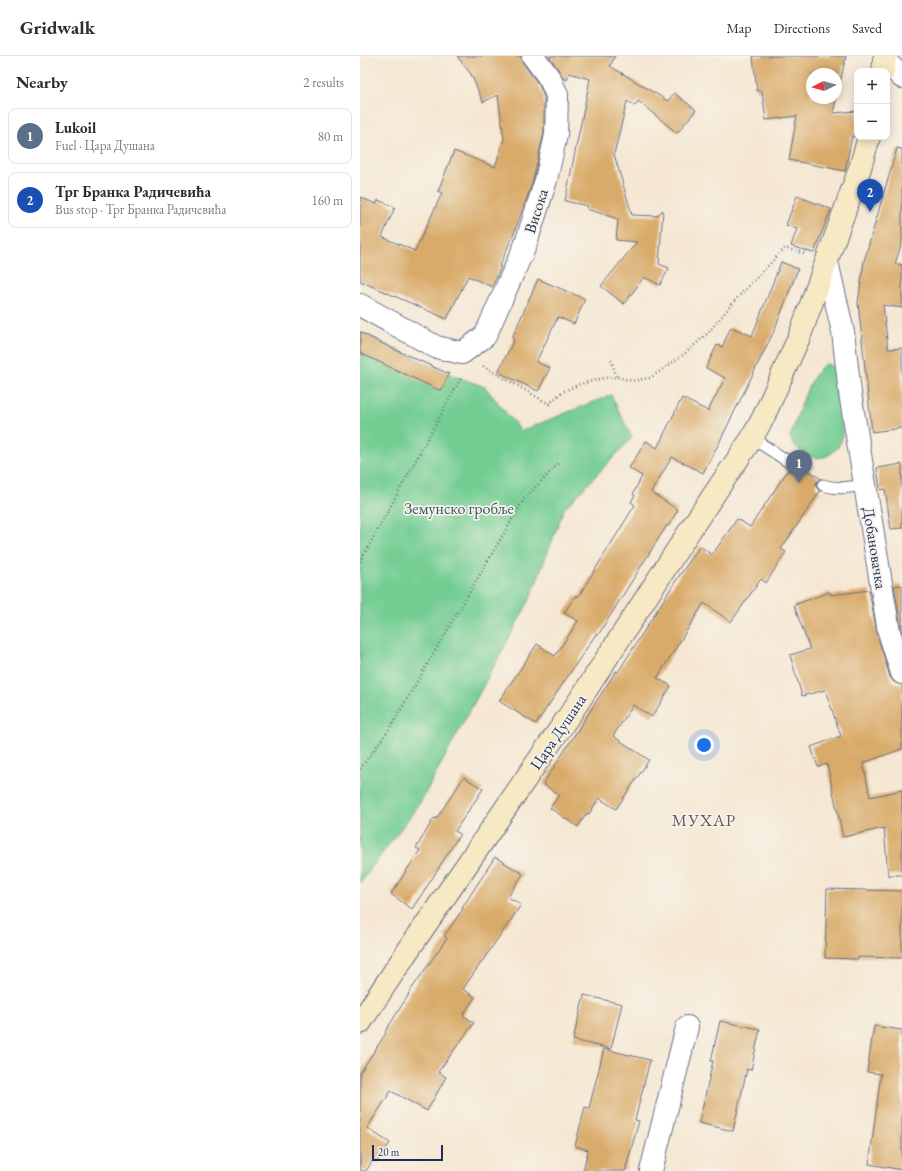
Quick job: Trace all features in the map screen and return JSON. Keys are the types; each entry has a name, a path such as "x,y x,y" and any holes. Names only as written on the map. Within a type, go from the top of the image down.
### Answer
{"main road":[{"name":"Цара Душана","path":"360,1023 577,704 752,438 766,411 800,335 819,259 860,168 868,140"}],"street":[{"name":"Висока","path":"462,353 485,336 525,246 546,180 556,135 558,104 557,96 550,79 533,56"},
{"path":"884,62 902,78"},
{"name":"Добановачка","path":"819,259 843,332 850,393 889,632 902,673"},
{"path":"360,305 436,347 462,353"},
{"path":"651,1171 687,1028"}],"lane":[{"path":"752,438 792,464"},
{"path":"823,486 838,488 863,477"}],"path":[{"path":"462,353 549,404 562,392 580,384 604,378 617,377 632,381 650,378 683,355 707,334 739,296 785,248 819,259"},
{"path":"360,562 463,378 462,353"},
{"path":"611,360 617,377"},
{"path":"360,770 390,728 524,499 560,462"}],"green space":[{"name":"Земунско гробље","path":"360,332 449,374 485,387 521,431 611,395 632,438 564,509 530,599 420,803 360,883"},
{"path":"825,364 833,367 837,373 843,433 835,450 829,455 816,458 803,453 798,449 790,437 808,388 813,378"}],"building":[{"path":"457,56 521,56 523,63 539,85 544,97 544,133 532,184 492,287 468,276 447,319 360,281 360,197 376,204 378,200 395,207 382,237 415,251 442,193 438,191 454,151 495,167 504,139 498,95 483,102 471,74"},
{"path":"549,56 615,56 610,66 668,101 674,93 696,110 677,133 638,101 635,106 627,101 614,154 632,215 657,216 663,210 659,264 669,268 660,285 644,277 624,304 601,286 637,242 616,240 618,219 587,209 588,206 565,201 590,79 569,73 567,80 564,79"},
{"path":"753,56 846,56 842,74 842,68 806,68 806,104 835,104 833,113 854,111 854,137 852,136 845,171 789,160 797,116 766,120 762,91 757,91"},
{"path":"897,148 902,149 902,242 895,264 902,265 902,308 883,305 888,349 902,348 902,428 872,432 858,303 864,261"},
{"path":"797,196 831,209 814,253 791,246 797,229 786,225"},
{"path":"781,262 798,269 774,331 719,443 703,473 672,457 651,492 678,510 598,635 596,634 536,724 499,701 537,644 555,656 578,621 564,613 576,595 578,597 635,505 631,502 635,495 633,494 642,476 629,468 646,441 657,448 682,398 708,411 725,378 706,368 717,345 722,347 731,327 752,336"},
{"path":"538,279 585,299 574,324 558,317 536,362 550,368 538,391 498,372 514,340 512,338"},
{"path":"360,332 449,374 441,391 360,353"},
{"path":"799,464 821,479 816,483 816,487 820,491 781,549 786,552 766,583 761,579 731,622 704,603 657,678 671,686 652,717 633,705 613,736 649,760 616,809 599,798 589,814 587,813 578,827 550,808 559,795 543,784 616,671 618,672 675,582 700,546 712,555 737,519 750,527 788,470 796,470"},
{"path":"902,464 902,528 891,529 885,489 880,490 877,468"},
{"path":"902,585 902,632 894,586"},
{"path":"869,590 877,634 890,677 894,682 902,685 902,749 863,763 870,797 902,790 902,875 888,875 884,828 843,837 827,764 818,767 811,747 841,736 825,690 802,696 790,655 810,649 794,605 830,592 831,595"},
{"path":"464,777 483,789 455,831 460,834 412,909 391,894 420,850 416,848 434,818 436,819"},
{"path":"495,857 523,874 508,897 521,905 463,989 475,997 463,1015 474,1023 438,1072 446,1077 427,1111 391,1091 367,1128 390,1143 377,1162 373,1160 366,1171 360,1171 360,1073 386,1033 385,1032 408,994 447,938 444,936 463,909 462,908"},
{"path":"827,889 902,891 902,958 825,958"},
{"path":"584,995 622,1004 611,1049 573,1040"},
{"path":"720,1021 760,1029 751,1070 747,1069 733,1131 699,1123 713,1061 711,1061"},
{"path":"874,1026 902,1030 902,1170 869,1164 881,1074 867,1072"},
{"path":"604,1049 650,1060 635,1120 639,1121 625,1171 583,1171 588,1150 575,1146 585,1107 589,1108"}],"place":[{"name":"Трг Бранка Радичевића","path":"870,212"},
{"name":"Lukoil","path":"799,483"}],"district":[{"name":"МУХАР","path":"704,820"}]}
